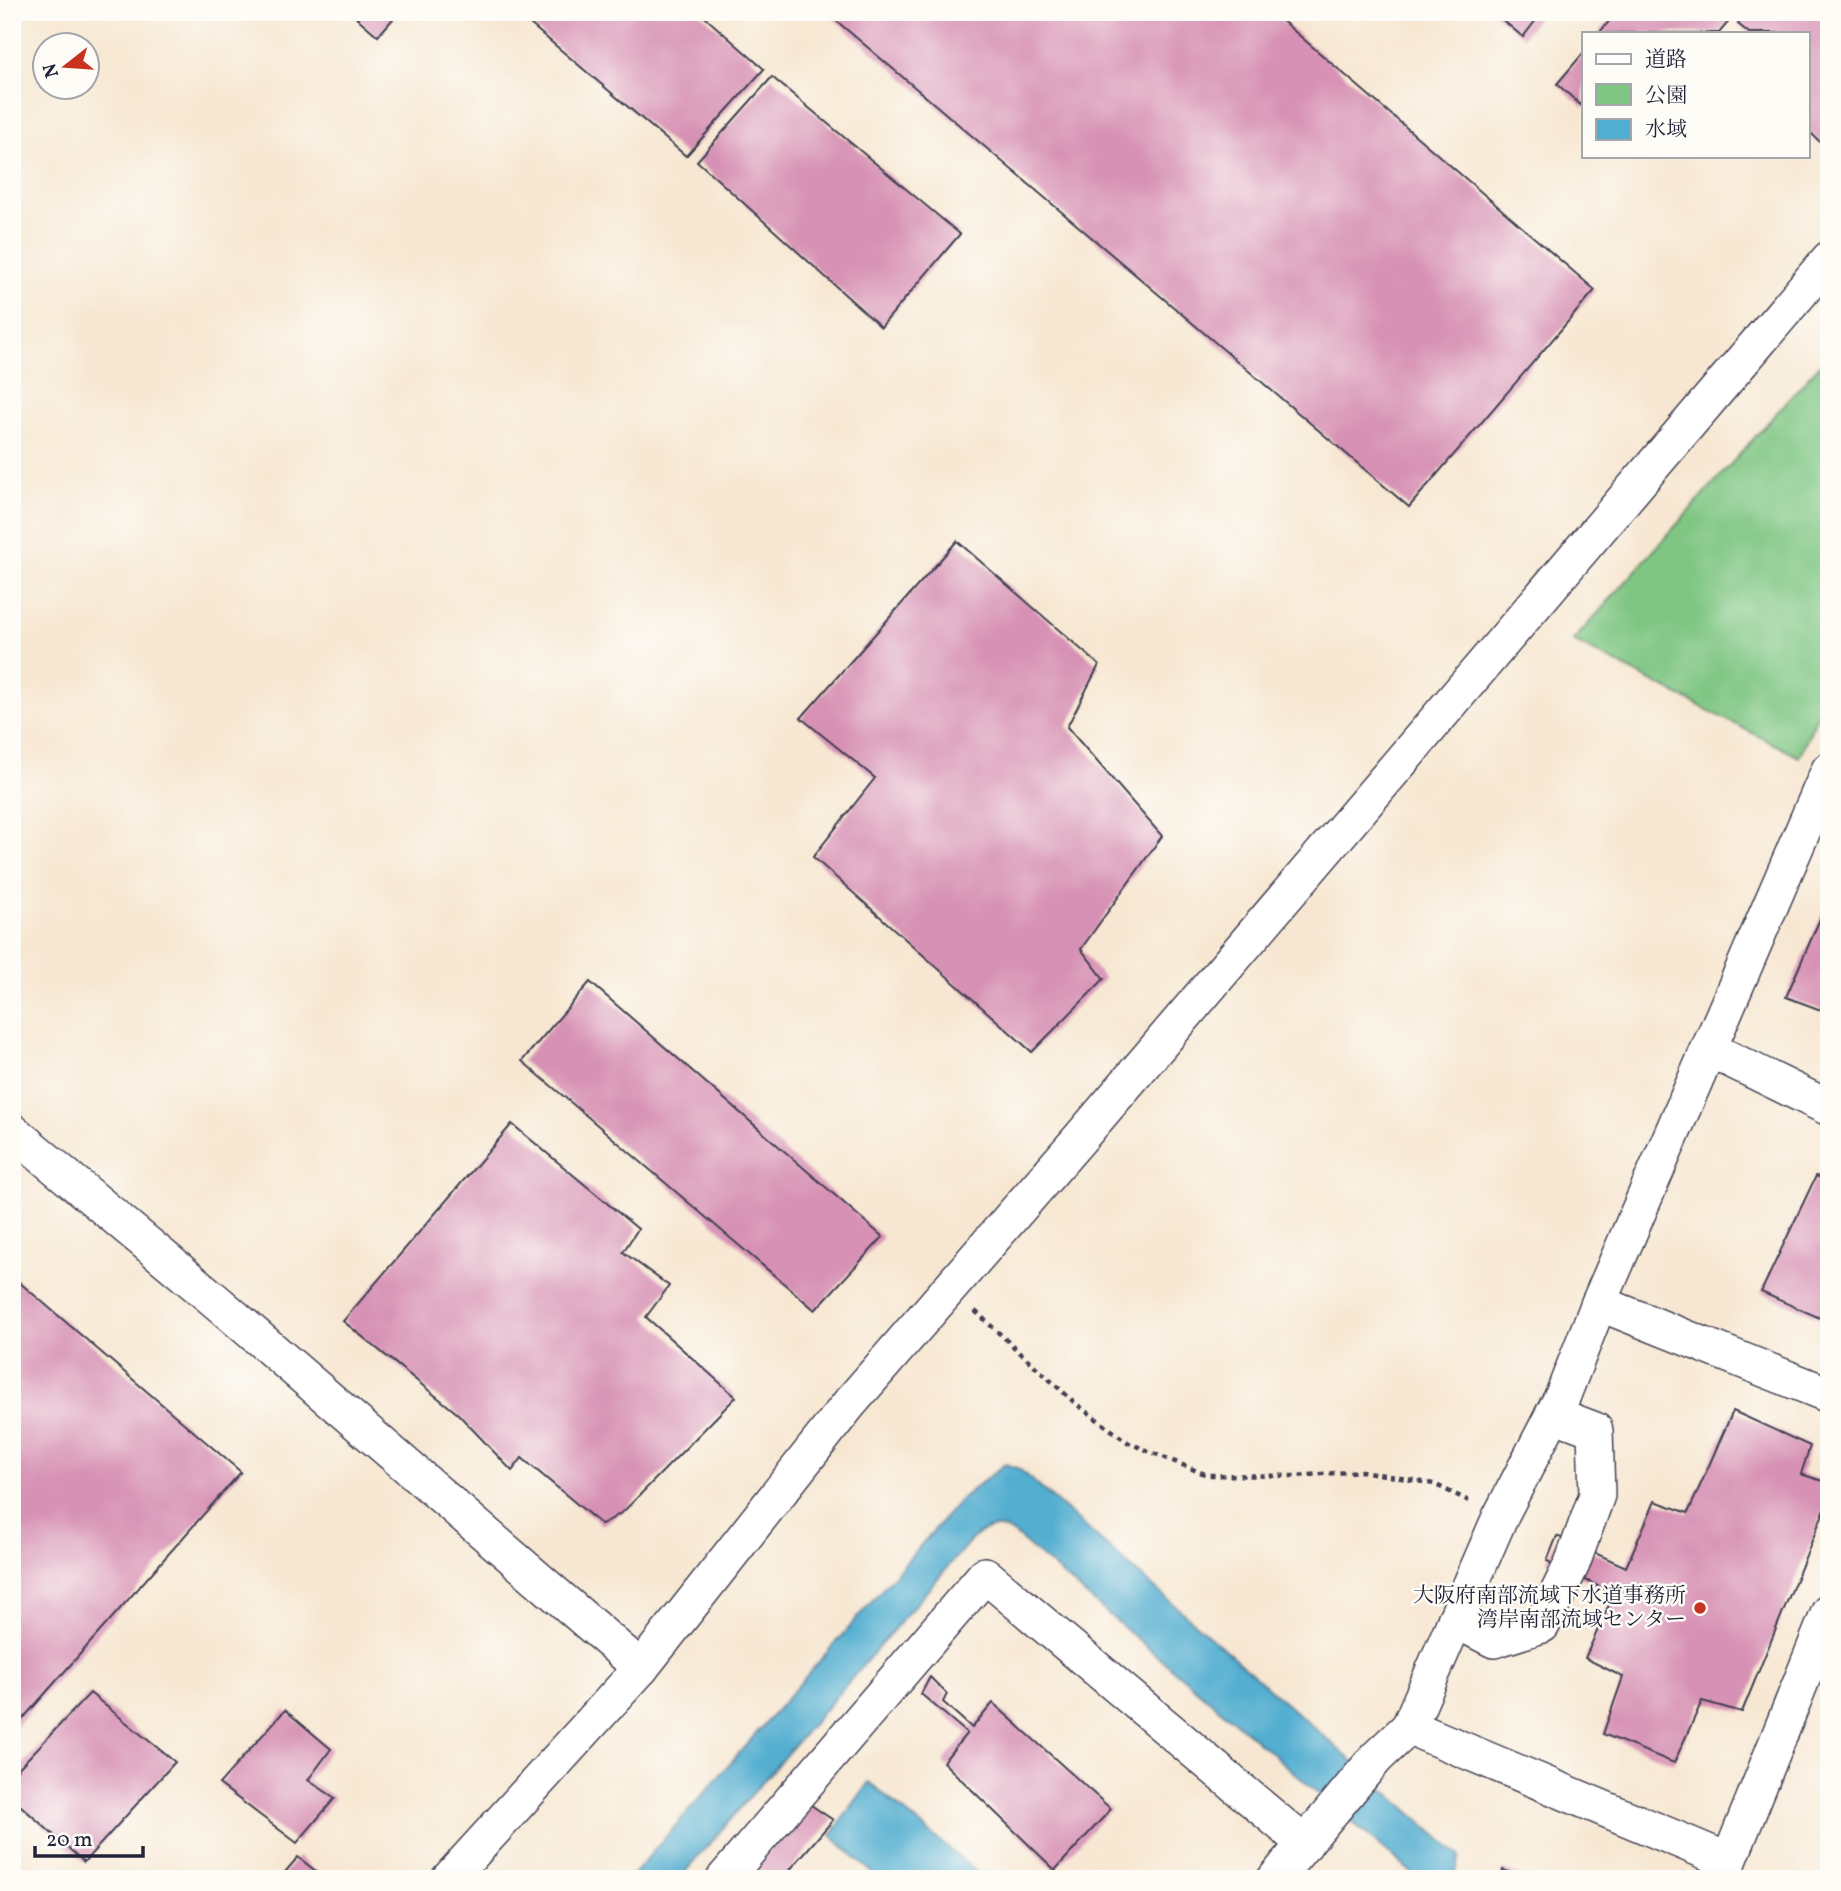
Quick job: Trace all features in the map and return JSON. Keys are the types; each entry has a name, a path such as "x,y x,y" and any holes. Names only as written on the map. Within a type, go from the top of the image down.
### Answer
{"street":[{"path":"449,1879 641,1668 849,1404 1829,259"},
{"path":"1275,1879 1376,1758 1409,1727 1500,1517 1553,1414 1829,770"},
{"path":"1709,1049 1829,1108"},
{"path":"12,1131 217,1302 641,1668"},
{"path":"1599,1303 1829,1395"},
{"path":"1455,1620 1494,1640 1542,1625 1572,1563 1597,1495 1595,1430 1553,1414"},
{"path":"724,1879 985,1575 1315,1833"},
{"path":"1409,1727 1729,1861 1829,1612"}],"path":[{"path":"950,1288 1075,1403 1129,1443 1207,1475 1296,1476 1362,1471 1434,1484 1500,1517"}],"green space":[{"path":"1829,354 1829,689 1799,757 1573,641"}],"water":[{"path":"1005,1464 1019,1469 1460,1856 1454,1879 1419,1879 1012,1532 994,1528 984,1531 969,1542 679,1879 629,1879 962,1498"},
{"path":"869,1782 985,1879 879,1879 831,1835"}],"building":[{"path":"350,12 399,12 378,36"},
{"path":"516,12 699,12 764,69 686,156"},
{"path":"826,12 1272,12 1595,290 1409,507"},
{"path":"1493,12 1542,12 1523,37"},
{"path":"1617,12 1737,12 1720,32 1600,32"},
{"path":"1747,12 1829,12 1829,135 1821,143 1810,132 1810,32 1748,32 1738,24"},
{"path":"1582,54 1582,106 1557,84"},
{"path":"772,77 960,234 881,327 697,161"},
{"path":"957,541 1099,665 1067,727 1162,836 1081,949 1104,979 1032,1052 813,857 875,778 801,718"},
{"path":"1829,898 1829,1013 1786,997"},
{"path":"590,982 883,1237 815,1310 522,1061"},
{"path":"512,1124 638,1229 623,1252 669,1286 646,1317 736,1397 624,1511 602,1525 522,1458 512,1471 458,1414 343,1321"},
{"path":"1816,1176 1829,1181 1829,1322 1761,1292"},
{"path":"12,1276 241,1472 12,1731"},
{"name":"大阪府南部流域下水道事務所 湾岸南部流域センター","path":"1733,1411 1810,1446 1801,1474 1829,1483 1829,1499 1742,1712 1702,1701 1674,1763 1603,1734 1623,1677 1585,1658 1614,1594 1547,1561 1557,1536 1626,1567 1655,1501 1688,1513"},
{"path":"930,1677 947,1694 943,1702 972,1728 993,1703 1111,1809 1055,1870 943,1762 967,1733 921,1694"},
{"path":"90,1693 175,1762 84,1862 12,1798 12,1775"},
{"path":"285,1710 331,1749 308,1780 335,1798 297,1843 219,1784"},
{"path":"808,1803 833,1820 782,1879 746,1879"},
{"path":"298,1857 318,1873 313,1879 279,1879"},
{"path":"1503,1870 1527,1879 1501,1879"}],"place":[{"name":"大阪府南部流域下水道事務所 湾岸南部流域センター","path":"1700,1608"}]}
